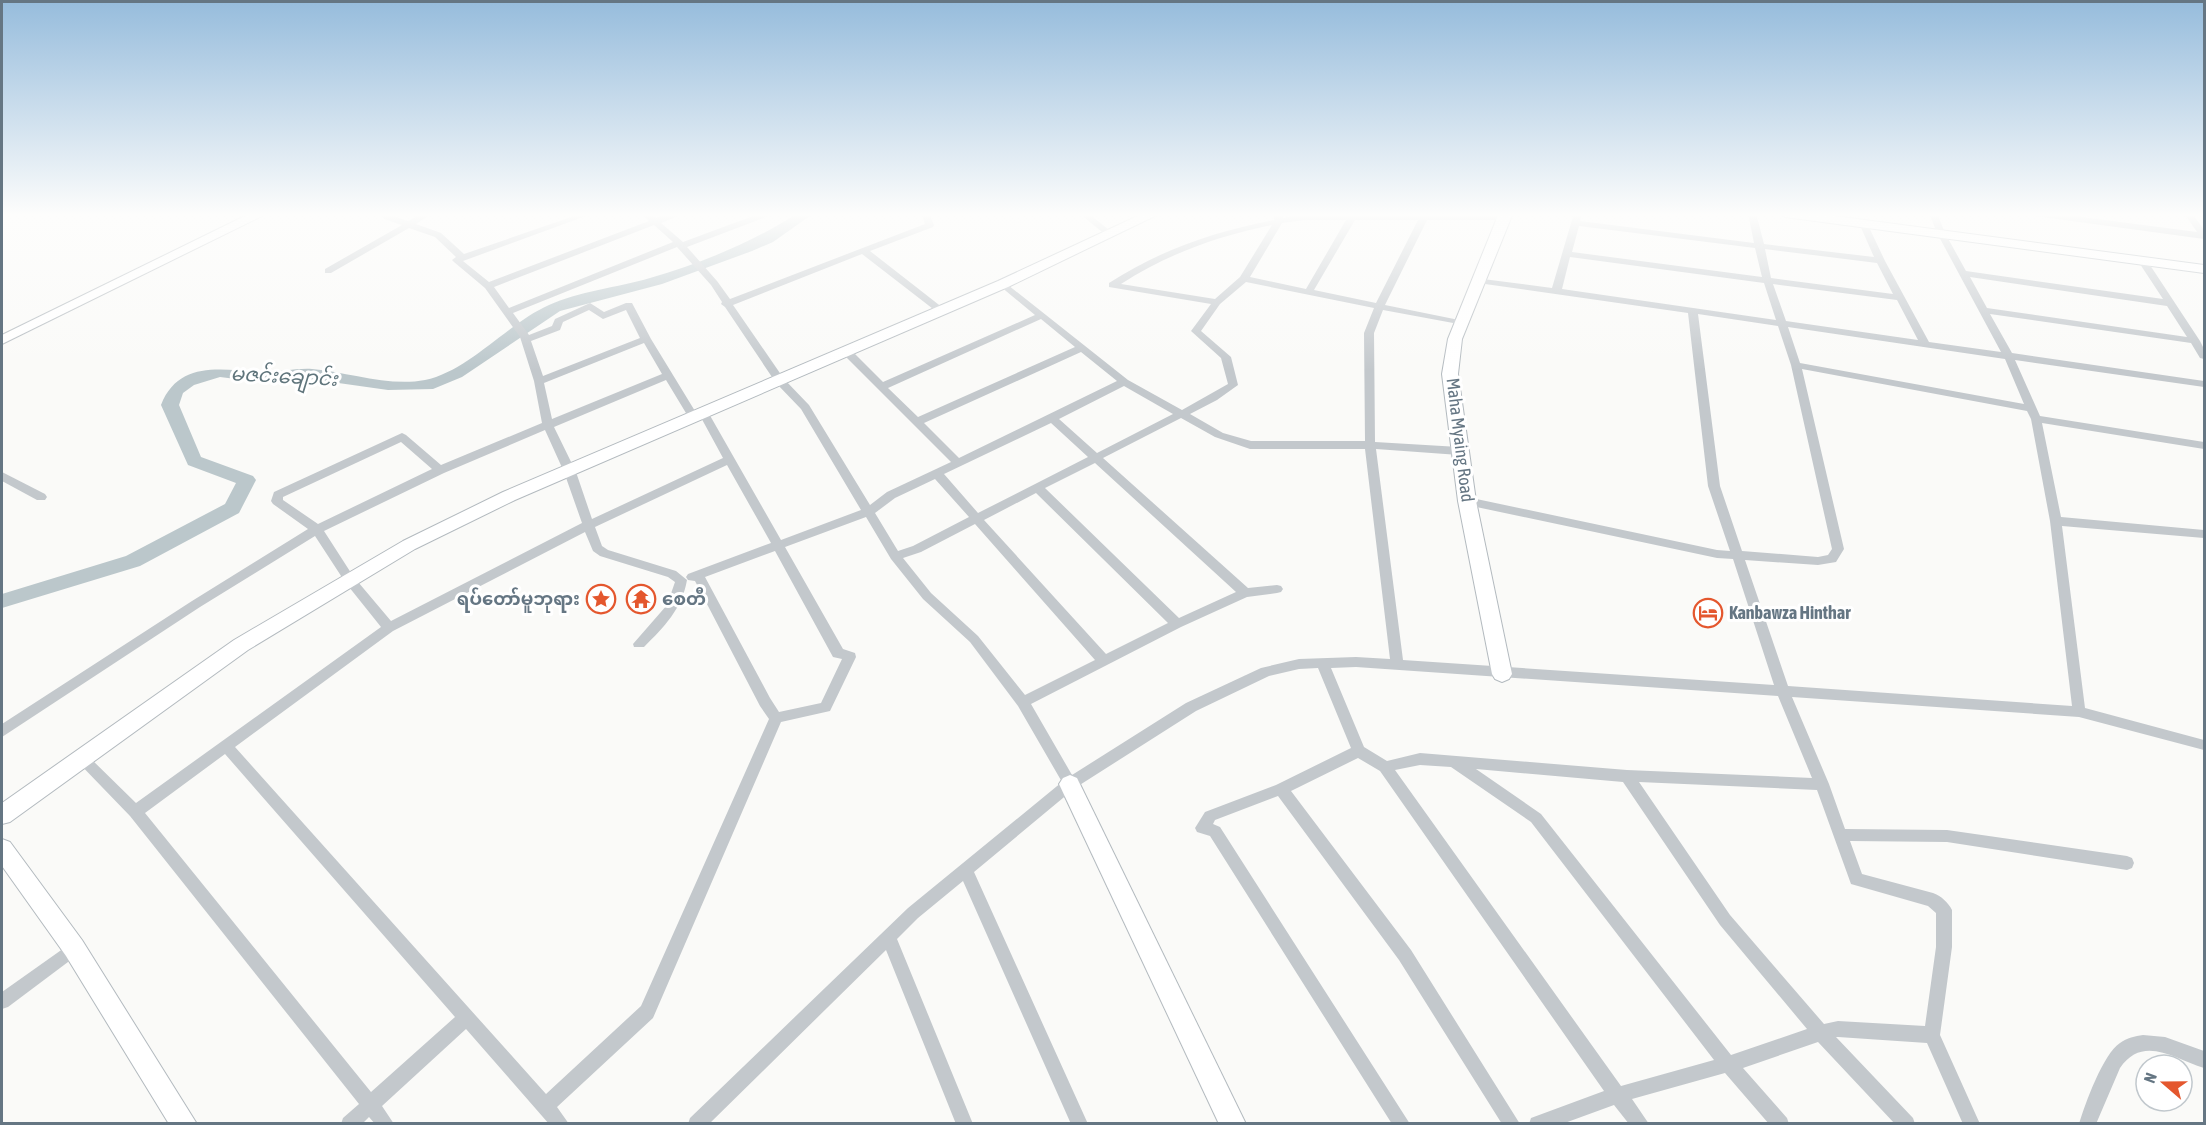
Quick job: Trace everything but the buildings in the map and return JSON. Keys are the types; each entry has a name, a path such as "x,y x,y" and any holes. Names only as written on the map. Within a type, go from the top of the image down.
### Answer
{"street":[{"path":"2,340 154,266"},
{"path":"328,271 337,266"},
{"path":"464,266 488,286 525,338 539,381 548,425 570,472 600,551 672,574 681,580"},
{"path":"488,286 540,266"},
{"path":"508,312 633,266"},
{"path":"699,266 714,283 780,381 805,407 895,556 927,596 974,639 1023,702 1070,784 1233,1124"},
{"path":"726,304 829,266"},
{"path":"882,266 940,310"},
{"path":"2,815 241,645 409,545 509,496 570,472 698,414 780,381 1043,266"},
{"path":"1139,266 1112,285 1216,302"},
{"path":"895,556 917,549 977,519 1213,398 1233,385 1226,357 1196,331 1216,302 1244,279 1251,266"},
{"path":"1308,293 1324,266"},
{"path":"1397,665 1370,445 1370,333 1379,307 1400,266"},
{"name":"Maha Myaing Road","path":"1484,266 1455,339 1450,374 1467,501 1502,674"},
{"path":"1556,292 1563,266"},
{"path":"1658,266 1900,298"},
{"path":"1467,501 1717,554 1818,561 1832,559 1838,549 1796,365 1780,325 1764,266"},
{"path":"1882,266 1926,345"},
{"path":"1959,266 2009,357 2036,419 2056,521 2079,712"},
{"path":"2146,266 2205,356"},
{"path":"2178,266 2205,269"},
{"path":"1963,273 2169,303"},
{"path":"1244,279 1461,323"},
{"path":"1478,280 2205,384"},
{"path":"1003,284 1124,382 1219,435 1251,445 1370,445 1459,451"},
{"path":"525,338 557,328 558,321 590,306 603,316 629,305 666,376 698,414 728,460 838,653 850,657 825,707 776,718"},
{"path":"1983,310 2195,341"},
{"path":"1693,312 1714,486 1783,692 1822,784 1840,835 1860,882 1933,900 1944,910 1944,947 1932,1035 1972,1124"},
{"path":"881,387 1042,315"},
{"path":"539,381 646,339"},
{"path":"917,422 1082,348"},
{"path":"846,351 958,463"},
{"path":"1796,365 2030,408"},
{"path":"2,731 196,604 317,529 440,470 666,376"},
{"path":"681,580 868,512 891,495 1124,382"},
{"path":"1052,418 1245,593"},
{"path":"2036,419 2205,445"},
{"path":"389,628 349,579 317,529 277,501 278,495 402,437 440,470"},
{"path":"135,812 389,628 590,525 728,460"},
{"path":"937,474 1105,662"},
{"path":"2,476 41,497"},
{"path":"1038,488 1176,624"},
{"path":"2056,521 2205,534"},
{"path":"698,575 765,702 776,718"},
{"path":"639,644 672,609 680,593 681,580"},
{"path":"1023,702 1176,624 1245,593 1276,589"},
{"path":"1322,663 1359,751 1385,767 1617,1095 1641,1124"},
{"path":"696,1124 888,937 1070,784 1191,707 1266,672 1299,664 1397,665 1502,674 1720,685 1783,692 2079,712 2205,745"},
{"path":"545,1107 647,1012 776,718"},
{"path":"226,746 561,1124"},
{"path":"1359,751 1281,789 1209,816 1202,828 1215,831 1402,1124"},
{"path":"81,758 135,812 386,1124"},
{"path":"1385,767 1420,759 1626,776 1822,784"},
{"path":"1453,761 1536,818 1729,1064 1781,1124"},
{"path":"1626,776 1725,920 1821,1033 1907,1124"},
{"path":"1281,789 1405,955 1512,1124"},
{"path":"1840,835 1947,836 2127,862"},
{"path":"5,862 74,948 184,1124"},
{"path":"965,870 1080,1124"},
{"path":"888,937 965,1124"},
{"path":"2,1001 74,948"},
{"path":"349,1124 466,1018"},
{"path":"1537,1124 1617,1095 1729,1064 1838,1029 1932,1035"},
{"path":"2087,1123 2110,1070 2125,1049 2146,1042 2205,1060"}],"waterway":[{"name":"မဇင်းချောင်း","path":"2,601 133,561 232,508 247,480 194,461 170,405 175,391 188,381 220,372 260,377 310,374 388,385 427,385 456,373 554,308 657,281 699,266"}],"place":[{"name":"ရပ်တော်မူဘုရား","path":"601,599"},
{"name":"စေတီ","path":"641,599"},
{"name":"Kanbawza Hinthar","path":"1708,613"}]}
